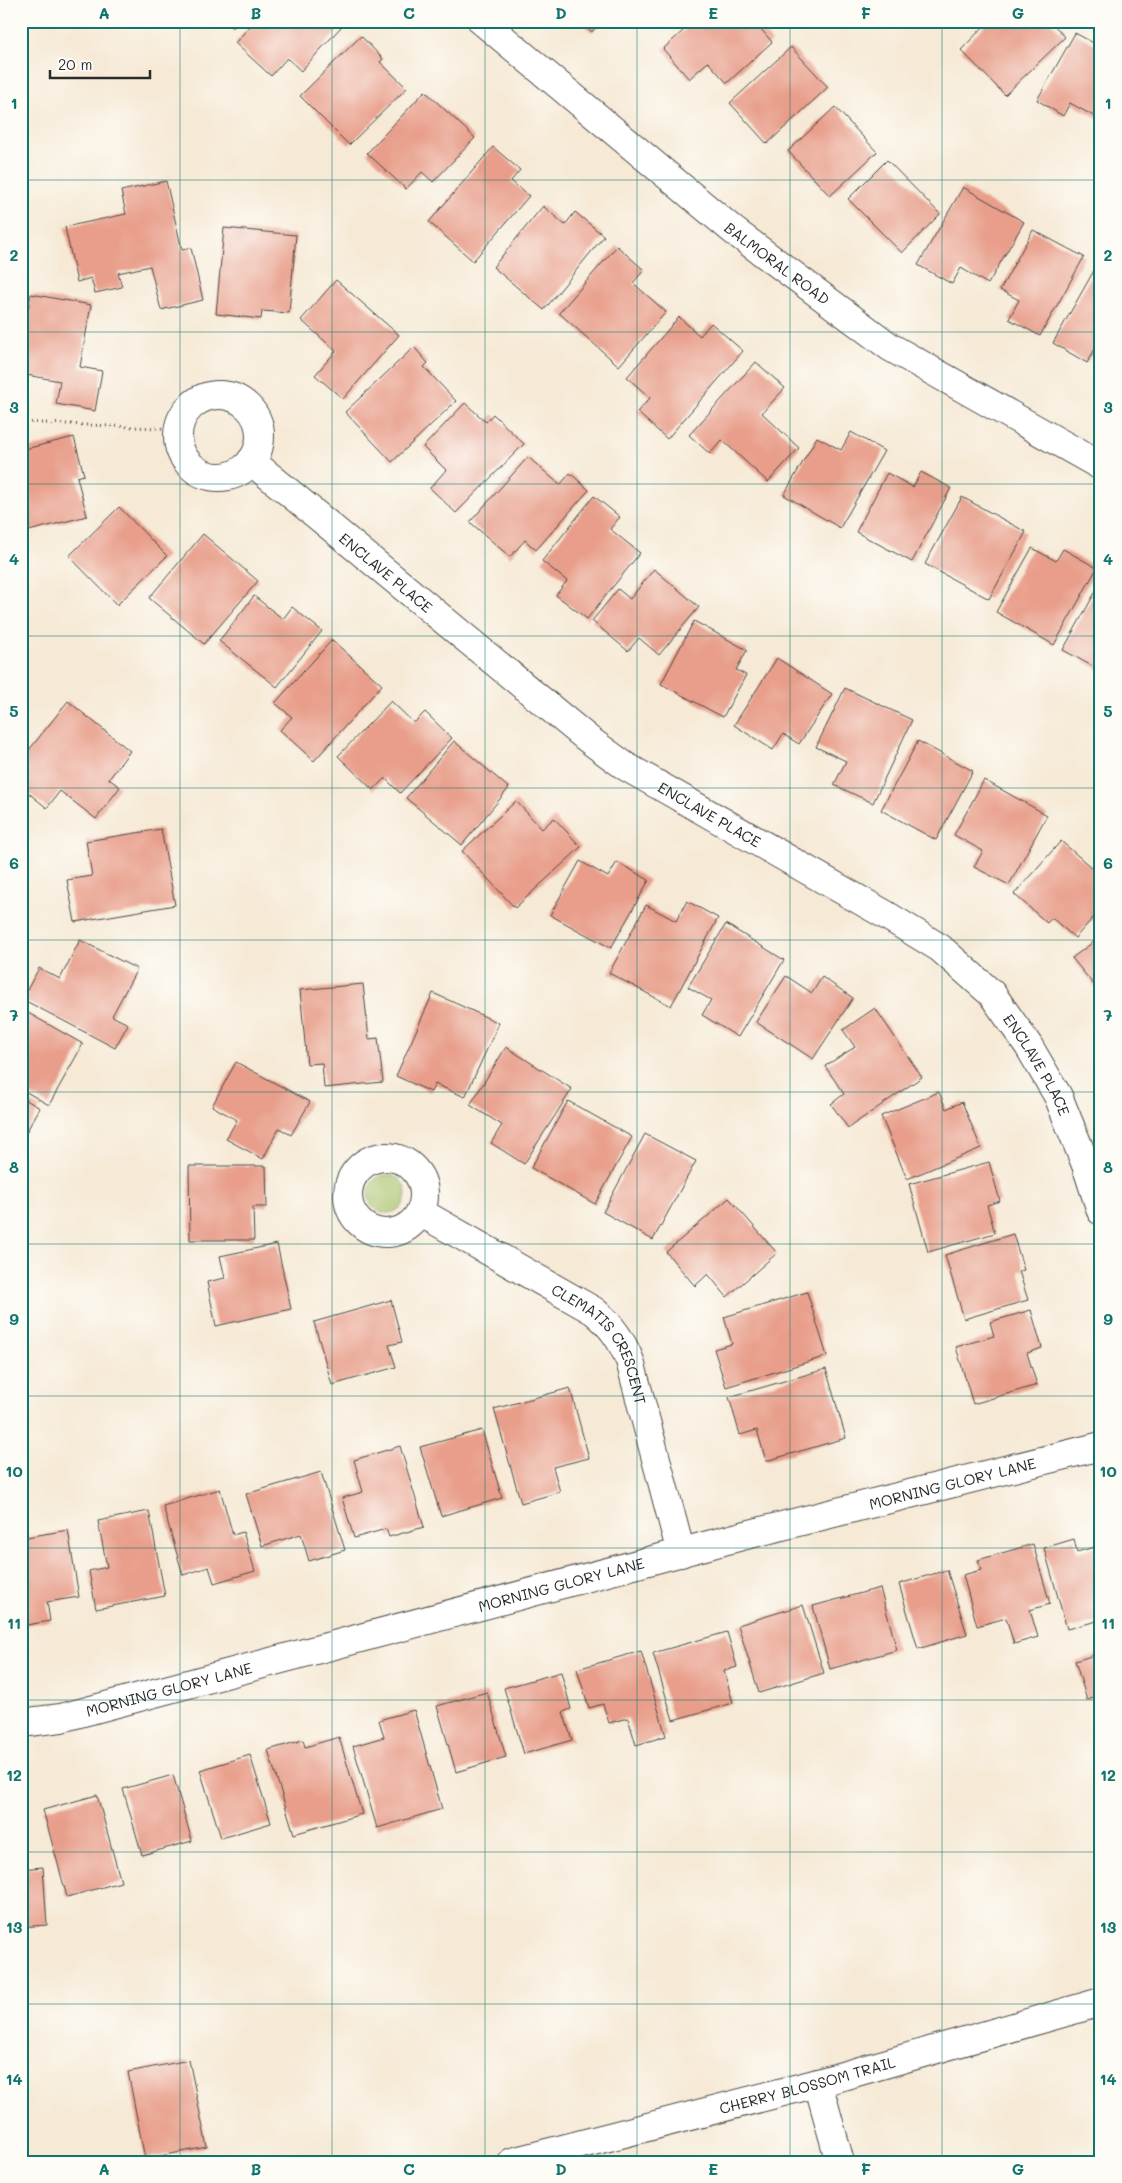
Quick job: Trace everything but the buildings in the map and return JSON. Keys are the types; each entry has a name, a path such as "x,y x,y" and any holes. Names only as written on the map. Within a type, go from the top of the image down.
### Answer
{"street":[{"name":"BALMORAL ROAD","path":"482,21 734,231 890,347 1101,466"},
{"path":"214,394 228,396 241,400 254,416 260,435 258,449 243,470 232,475 208,476 188,463 181,452 178,441 178,429 182,417 190,406 202,398 214,394"},
{"name":"ENCLAVE PLACE","path":"251,461 580,733 625,766 886,915 940,948 992,994 1028,1045 1058,1096 1086,1166 1101,1211"},
{"name":"CLEMATIS CRESCENT","path":"420,1212 594,1311 609,1324 622,1340 630,1360 681,1553"},
{"name":"MORNING GLORY LANE","path":"21,1723 60,1718 681,1553 1101,1446"},
{"name":"CHERRY BLOSSOM TRAIL","path":"512,2162 818,2083 1101,2002"},
{"path":"818,2083 840,2162"}],"path":[{"path":"21,422 178,429"}],"green space":[{"path":"387,1175 400,1181 406,1194 400,1207 387,1213 374,1207 368,1194 374,1181"}]}
